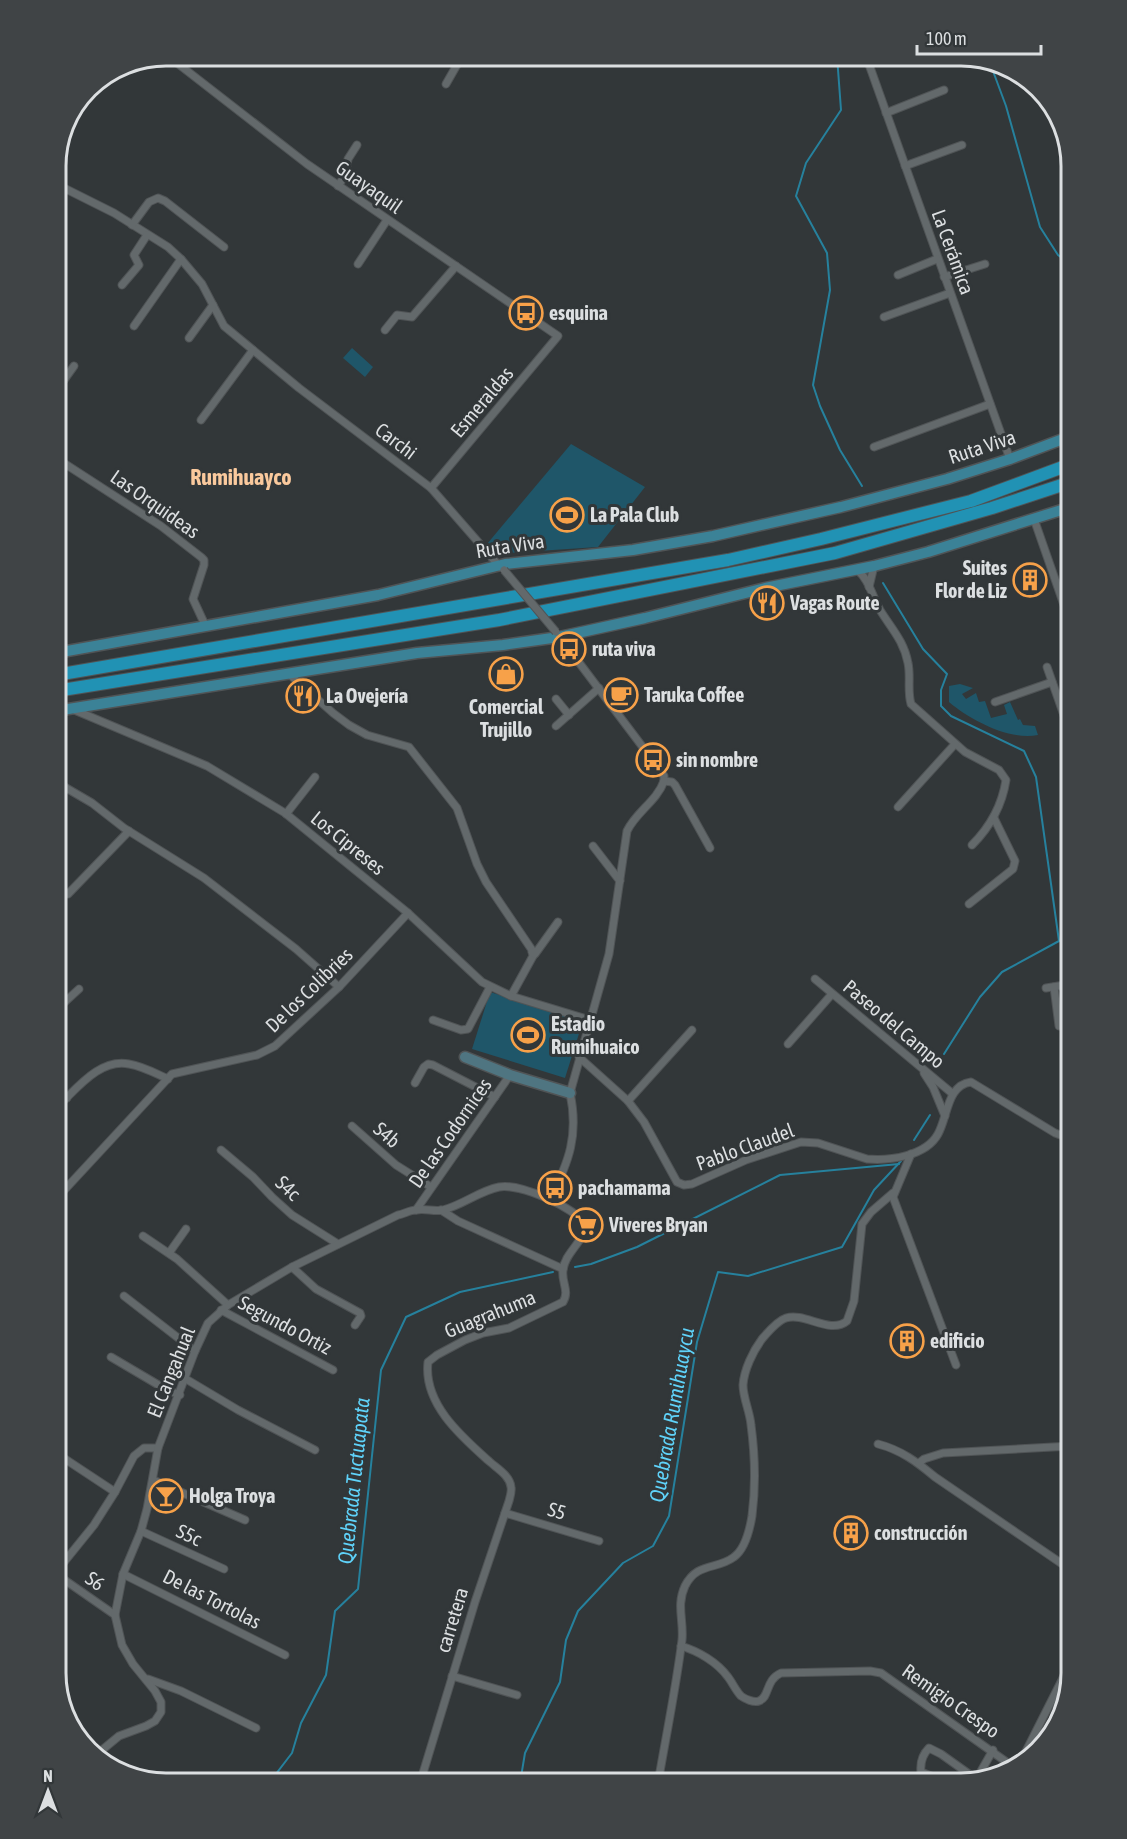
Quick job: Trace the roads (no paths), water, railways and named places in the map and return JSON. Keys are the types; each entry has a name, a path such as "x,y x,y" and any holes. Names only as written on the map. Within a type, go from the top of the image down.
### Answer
{"highway":[{"path":"66,673 728,560 971,501 1061,468"},
{"path":"66,689 499,620 835,553 992,508 1061,485"}],"main road":[{"name":"Ruta Viva","path":"66,651 378,595 501,568 633,550 713,536 947,479 1061,440"},
{"path":"66,709 417,653 503,645 645,618 765,588 874,566 928,552 1061,510"}],"street":[{"name":"Guayaquil","path":"181,66 306,164 558,336"},
{"path":"446,84 456,66"},
{"name":"La Cerámica","path":"870,66 1010,459"},
{"path":"886,113 944,90"},
{"path":"338,186 346,174 348,159 357,145"},
{"path":"905,166 962,145"},
{"name":"Carchi","path":"66,189 114,213 168,248 181,259 202,284 224,326 431,488 558,634 653,760 664,776 664,781 675,785 710,848"},
{"path":"132,225 148,202 159,198 224,247"},
{"path":"358,264 387,220"},
{"path":"122,285 138,267 134,255 147,235"},
{"path":"134,326 181,259"},
{"path":"898,275 938,259"},
{"path":"944,277 984,264"},
{"path":"385,330 397,315 411,317 456,266"},
{"path":"884,317 950,292"},
{"path":"189,338 213,305"},
{"name":"Esmeraldas","path":"431,488 558,336"},
{"path":"201,420 253,350"},
{"path":"66,377 74,366"},
{"path":"874,447 990,404"},
{"name":"Las Orquideas","path":"66,464 161,526 201,557 204,565 193,599 206,627"},
{"path":"1034,519 1061,596"},
{"path":"869,587 874,566"},
{"path":"857,570 863,574 881,611 898,634 905,651 909,666 911,704 955,744 965,752 999,770 1006,780 1004,792 993,818 983,834 972,845"},
{"path":"1047,667 1061,707"},
{"path":"289,674 333,714 349,725 367,735 409,747 457,808 477,864 486,882 530,945 532,956 511,996"},
{"path":"995,702 1052,682"},
{"path":"556,726 599,688"},
{"path":"556,699 569,715"},
{"name":"Los Cipreses","path":"70,708 207,766 286,814 408,913 490,987 511,996 590,1020"},
{"path":"898,807 955,744"},
{"path":"286,814 315,777"},
{"path":"441,1210 458,1221 563,1269 570,1253 581,1239 585,1224 578,1216 550,1199 564,1170 572,1145 575,1113 570,1093 609,954 627,831 631,823 661,789 664,781"},
{"path":"66,788 204,878 296,949 339,987"},
{"path":"969,904 1015,865 993,818"},
{"path":"68,894 129,831"},
{"path":"593,846 620,881"},
{"name":"De los Colibries","path":"66,1188 172,1074 257,1055 275,1046 339,987 408,913"},
{"path":"532,952 535,954 558,922"},
{"name":"Paseo del Campo","path":"814,979 953,1094"},
{"path":"1059,1026 1050,988 1061,986"},
{"path":"433,1020 461,1030 468,1029 490,987"},
{"path":"66,1000 78,989"},
{"path":"788,1044 832,994"},
{"path":"628,1101 692,1030"},
{"path":"465,1057 510,1075 570,1093"},
{"name":"Pablo Claudel","path":"579,1058 628,1101 644,1122 677,1182 684,1185 692,1184 746,1160 801,1142 818,1143 875,1160 910,1154 931,1143 938,1134 953,1094"},
{"path":"67,1098 107,1065 128,1064 168,1079"},
{"path":"415,1083 428,1064 495,1097"},
{"path":"919,1066 933,1087 945,1116"},
{"name":"De las Codornices","path":"416,1210 510,1075"},
{"path":"953,1094 957,1087 971,1082 1061,1135"},
{"name":"S4b","path":"352,1126 396,1165 431,1187"},
{"name":"S4c","path":"221,1150 292,1215 338,1244"},
{"path":"910,1154 893,1197 956,1365"},
{"name":"El Cangahual","path":"102,1750 119,1736 155,1721 160,1712 161,1702 148,1679 134,1664 122,1645 116,1615 123,1574 141,1531 147,1509 159,1448 195,1351 208,1323 228,1305 292,1267 398,1215 416,1210 441,1210 502,1186 550,1199"},
{"path":"660,1773 681,1646 682,1629 679,1607 686,1585 700,1569 727,1561 738,1553 752,1517 756,1461 743,1386 746,1368 761,1340 783,1319 800,1317 832,1325 839,1325 847,1321 854,1301 862,1224 894,1192"},
{"path":"169,1253 186,1229"},
{"name":"Segundo Ortiz","path":"143,1236 169,1253 228,1305"},
{"path":"292,1267 316,1289 360,1313 361,1316 355,1325"},
{"name":"Guagrahuma","path":"500,1470 463,1436 435,1401 427,1372 428,1362 437,1354 465,1340 483,1333 509,1328 563,1302 566,1290 563,1269"},
{"path":"124,1296 195,1351"},
{"name":"Segundo Ortiz","path":"221,1310 333,1370"},
{"path":"111,1357 167,1390 180,1395"},
{"path":"186,1379 238,1410 315,1450"},
{"path":"878,1444 894,1448 919,1463 935,1477 1061,1563"},
{"path":"919,1463 943,1453 1061,1447"},
{"path":"66,1560 94,1525 134,1456 144,1448 159,1448"},
{"path":"66,1460 115,1492"},
{"name":"carretera","path":"423,1773 512,1488 500,1470"},
{"path":"153,1480 245,1520"},
{"name":"S5","path":"505,1513 599,1541"},
{"name":"S5c","path":"141,1531 224,1569"},
{"name":"De las Tortolas","path":"123,1574 285,1655"},
{"name":"S6","path":"66,1580 116,1615"},
{"name":"Remigio Crespo","path":"681,1646 691,1649 714,1664 726,1674 741,1696 753,1701 760,1701 765,1696 771,1680 781,1673 870,1671 881,1673 1008,1762"},
{"path":"452,1676 517,1695"},
{"path":"148,1679 182,1691 256,1728"},
{"path":"1028,1747 1060,1683"},
{"path":"923,1773 920,1765 929,1748 966,1773"},
{"path":"981,1771 993,1750"}],"waterway":[{"name":"Quebrada Rumihuaycu","path":"838,66 841,110 806,163 796,196 827,253 830,290 813,385 840,450 862,486"},
{"path":"993,71 1006,106 1040,227 1061,257"},
{"name":"Quebrada Rumihuaycu","path":"883,583 923,649 947,674 941,690 941,706 951,716 1024,751 1036,777 1059,941 1002,972 980,997 944,1054"},
{"name":"Quebrada Rumihuaycu","path":"914,1140 930,1115"},
{"name":"Quebrada Rumihuaycu","path":"522,1773 525,1753 560,1682 566,1640 578,1611 623,1563 653,1546 669,1516 697,1342 718,1272 748,1276 842,1247 874,1190 901,1161"},
{"name":"Quebrada Tuctuapata","path":"575,1267 591,1264 637,1247 780,1175 899,1164"},
{"name":"Quebrada Tuctuapata","path":"277,1773 292,1753 301,1723 326,1675 335,1611 358,1589 381,1370 406,1317 460,1292 553,1272"}],"place":[{"name":"esquina","path":"526,313"},
{"name":"La Pala Club","path":"567,515"},
{"name":"Suites Flor de Liz","path":"1030,580"},
{"name":"Vagas Route","path":"767,603"},
{"name":"ruta viva","path":"569,649"},
{"name":"Comercial Trujillo","path":"506,674"},
{"name":"Taruka Coffee","path":"621,695"},
{"name":"La Ovejería","path":"303,696"},
{"name":"sin nombre","path":"653,760"},
{"name":"Estadio Rumihuaico","path":"528,1035"},
{"name":"pachamama","path":"555,1188"},
{"name":"Viveres Bryan","path":"586,1225"},
{"name":"edificio","path":"907,1341"},
{"name":"Holga Troya","path":"166,1496"},
{"name":"construcción","path":"851,1533"}],"district":[{"name":"Rumihuayco","path":"241,477"}]}
